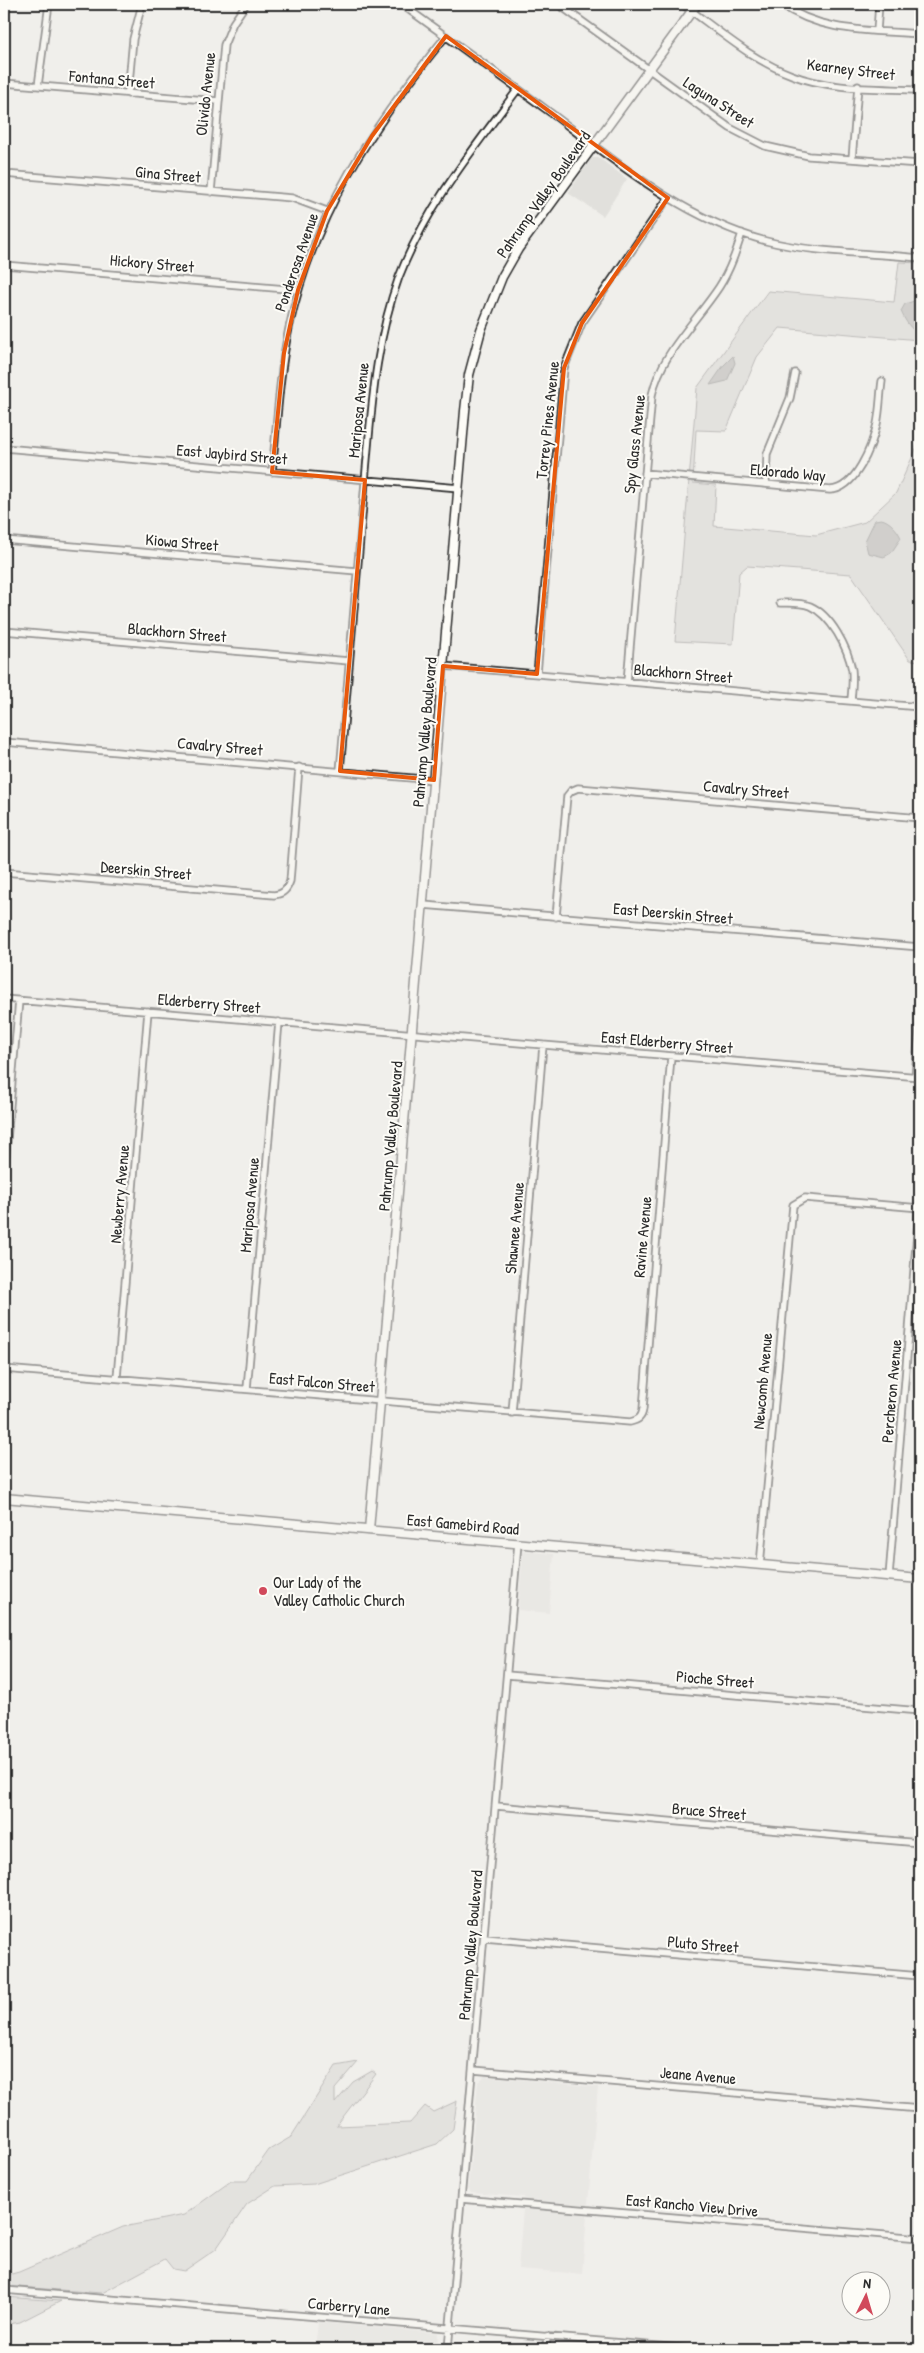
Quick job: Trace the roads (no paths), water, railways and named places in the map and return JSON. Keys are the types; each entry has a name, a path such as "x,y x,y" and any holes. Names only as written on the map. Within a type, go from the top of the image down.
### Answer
{"main road":[{"name":"Pahrump Valley Boulevard","path":"370,1530 469,375 484,319 502,277 518,250 695,7"},
{"name":"East Gamebird Road","path":"4,1498 920,1579"}],"street":[{"path":"38,86 49,4"},
{"path":"128,94 133,39 142,4"},
{"name":"Olivido Avenue","path":"211,192 224,45 233,23 246,4"},
{"path":"401,4 668,198 705,218 767,241 802,247 920,258"},
{"name":"Laguna Street","path":"558,4 730,128 765,146 795,154 920,164"},
{"name":"Kearney Street","path":"682,4 695,7 749,53 776,69 806,80 918,90"},
{"path":"780,4 799,16 820,24 920,34"},
{"path":"877,31 879,4"},
{"name":"Ponderosa Avenue","path":"272,472 284,353 298,290 309,256 346,174 446,36"},
{"name":"Fontana Street","path":"4,83 218,101"},
{"path":"852,159 858,86"},
{"name":"Mariposa Avenue","path":"340,771 375,371 380,340 400,276 413,245 444,191 518,89"},
{"name":"Gina Street","path":"4,174 292,198 328,211"},
{"name":"Torrey Pines Avenue","path":"537,674 562,383 566,361 573,341 587,315 668,198"},
{"name":"Spy Glass Avenue","path":"627,682 652,395 655,380 665,361 727,273 742,233"},
{"name":"Hickory Street","path":"4,264 298,290"},
{"path":"766,484 767,454 790,398 794,373"},
{"name":"Eldorado Way","path":"645,474 834,490 851,481 874,434 879,411 882,381"},
{"name":"East Jaybird Street","path":"4,448 458,488"},
{"name":"Kiowa Street","path":"4,540 357,571"},
{"path":"780,603 802,604 816,610 825,617 849,660 852,682 851,700"},
{"name":"Blackhorn Street","path":"4,631 349,661"},
{"name":"Blackhorn Street","path":"443,666 920,707"},
{"name":"Cavalry Street","path":"4,742 434,780"},
{"name":"Deerskin Street","path":"4,872 274,895 284,892 288,888 291,874 299,767"},
{"name":"Cavalry Street","path":"556,916 567,796 571,791 578,788 920,818"},
{"name":"East Deerskin Street","path":"423,905 920,947"},
{"name":"Elderberry Street","path":"4,999 412,1034"},
{"path":"4,1176 19,1000"},
{"name":"Newberry Avenue","path":"116,1378 148,1011"},
{"path":"918,1077 920,1019"},
{"name":"Mariposa Avenue","path":"247,1389 279,1022"},
{"name":"East Elderberry Street","path":"412,1034 918,1077"},
{"name":"Shawnee Avenue","path":"512,1413 543,1045"},
{"name":"Ravine Avenue","path":"638,1420 643,1409 671,1056"},
{"name":"Newcomb Avenue","path":"760,1565 791,1210 797,1201 805,1198 920,1208"},
{"name":"Percheron Avenue","path":"889,1577 920,1208"},
{"name":"East Falcon Street","path":"4,1369 512,1413 630,1422 638,1420"},
{"name":"Pahrump Valley Boulevard","path":"448,2349 518,1543"},
{"name":"Pioche Street","path":"507,1675 920,1711"},
{"name":"Bruce Street","path":"496,1806 920,1843"},
{"name":"Pluto Street","path":"484,1938 920,1976"},
{"name":"Jeane Avenue","path":"472,2070 920,2109"},
{"name":"East Rancho View Drive","path":"461,2199 920,2238"},
{"name":"Carberry Lane","path":"4,2290 693,2349"},
{"path":"546,2349 547,2336"}],"place":[{"name":"Our Lady of the Valley Catholic Church","path":"263,1591"}]}
